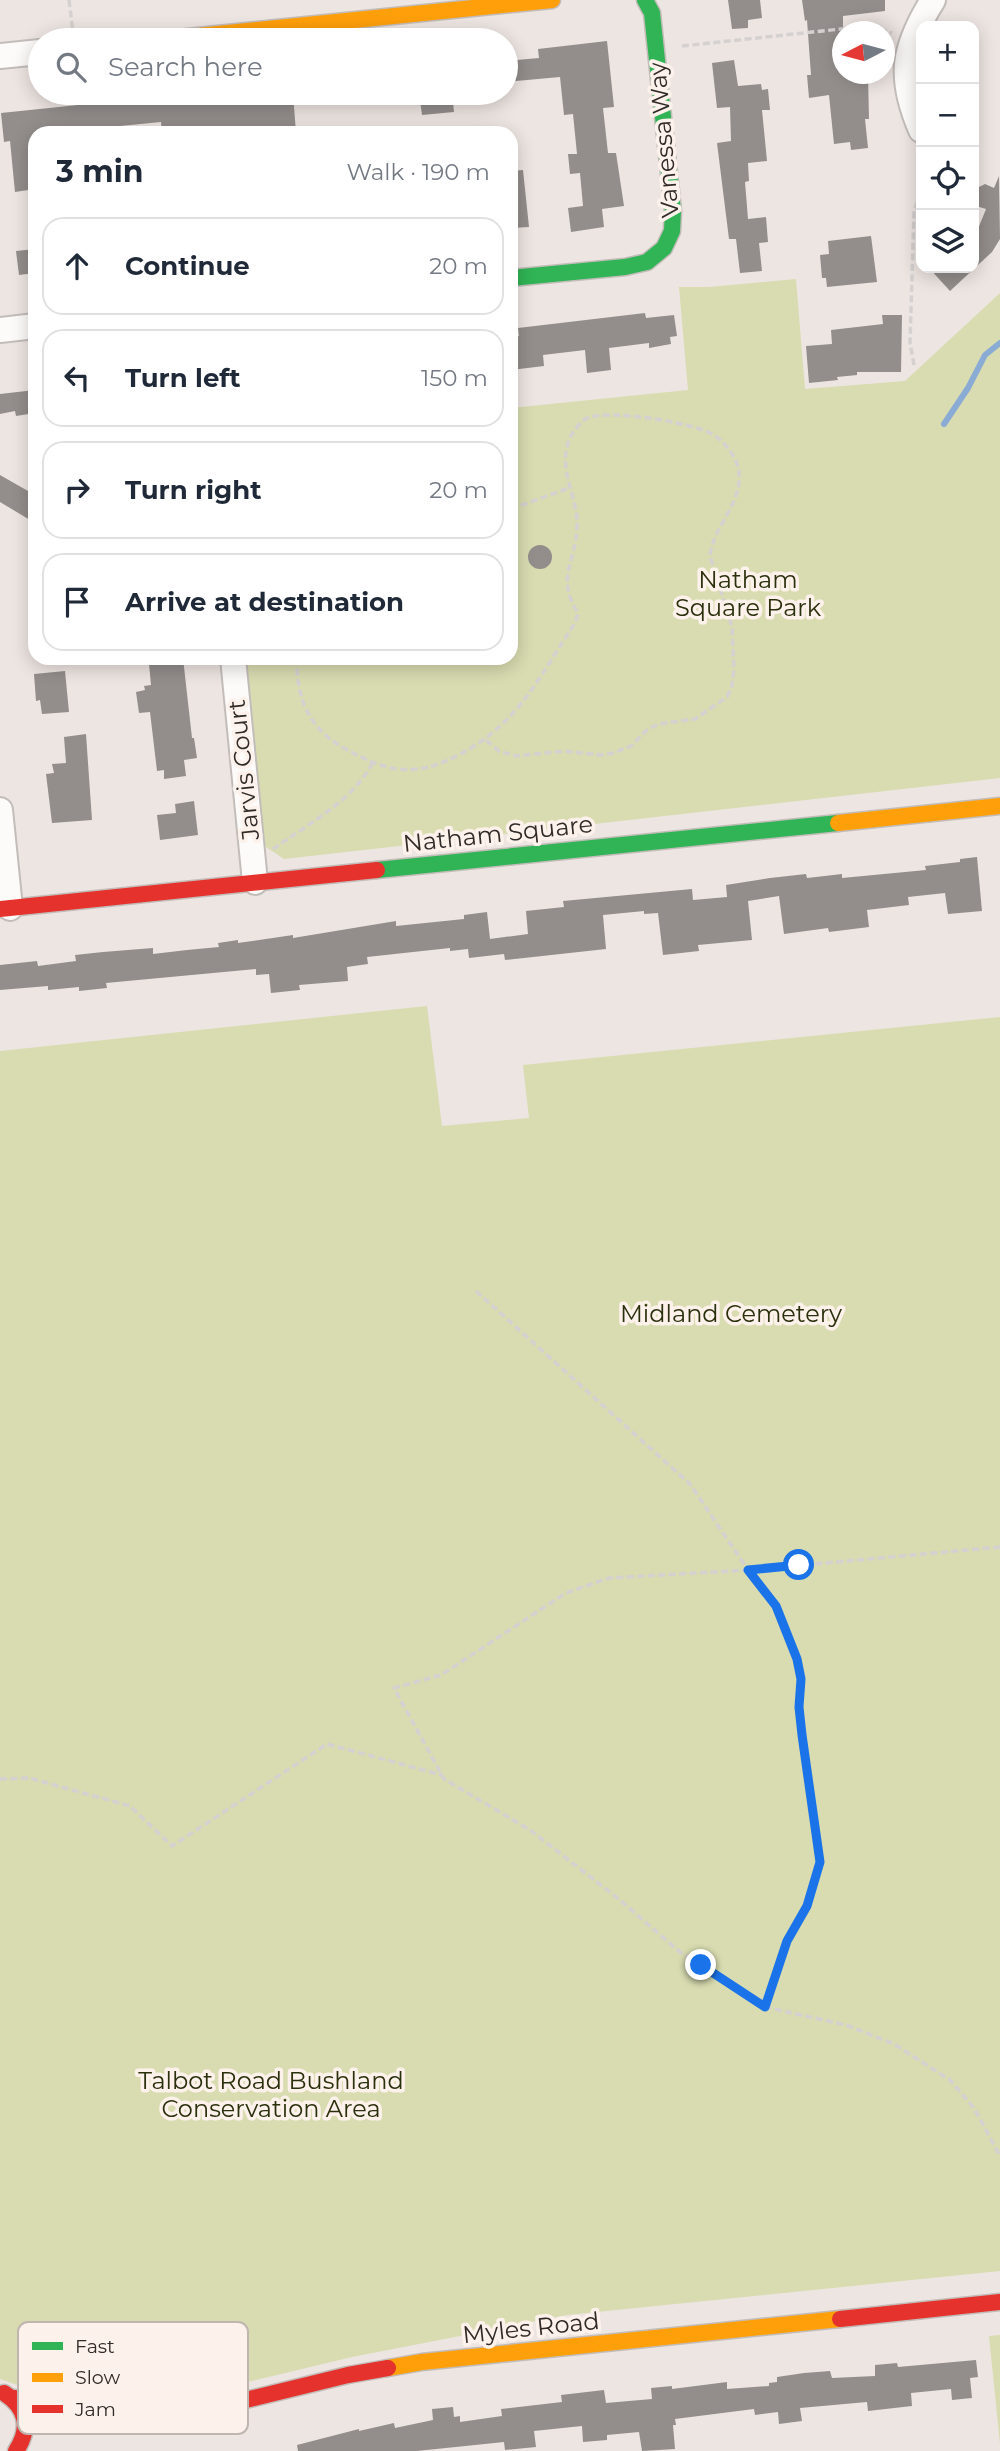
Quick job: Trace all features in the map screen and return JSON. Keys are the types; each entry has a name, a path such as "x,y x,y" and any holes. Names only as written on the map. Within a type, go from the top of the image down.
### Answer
{"street":[{"path":"276,28 552,0"},
{"name":"Vanessa Way","path":"518,277 625,267 647,262 664,248 671,232 673,211 652,13 645,0"},
{"path":"916,118 911,106 906,66 912,38 933,0"},
{"path":"0,56 28,53"},
{"path":"0,330 28,327"},
{"name":"Jarvis Court","path":"234,665 255,882"},
{"name":"Natham Square","path":"5,908 1000,806"},
{"path":"0,810 5,908"},
{"name":"Myles Road","path":"248,2399 348,2375 422,2362 1000,2302"},
{"name":"Myles Road","path":"30,2442 46,2434"}],"path":[{"path":"69,0 72,28"},
{"path":"656,49 869,26 912,38"},
{"path":"914,365 910,343 916,206"},
{"path":"297,665 298,688 307,712 331,740 373,762 404,770 420,770 456,756 486,740 515,713 575,623 578,613 570,602 566,583 578,525 569,488 566,454 579,424 587,418 638,416 712,434 724,444 738,467 737,495 711,545 710,556 732,627 734,668 732,686 727,697 706,714 695,719 659,724 648,729 631,746 601,755 564,751 516,756 499,751 486,740"},
{"path":"518,506 569,488"},
{"path":"269,852 330,810 366,777 373,762"},
{"path":"476,1291 690,1484 748,1570 776,1606 797,1659 801,1679 799,1707 820,1862 807,1906 787,1941 765,2007"},
{"path":"1000,1547 748,1570 610,1577 566,1593 440,1675 394,1688 444,1779 530,1830 615,1896 680,1952 765,2007 846,2025 894,2044 950,2080 974,2108 1000,2156"},
{"path":"0,1779 29,1778 130,1806 172,1846 327,1744 442,1775"}],"green space":[{"name":"Natham Square Park","path":"796,279 805,389 905,381 1000,293 1000,778 284,859 260,843 241,665 518,665 518,407 688,390 679,287"},
{"path":"427,1006 442,1126 529,1118 523,1065 1000,1017 1000,2271 567,2315 352,2357 248,2382 248,2322 18,2322 18,2385 0,2379 0,1051"},
{"path":"1000,2335 1000,2444 989,2336"}],"building":[{"path":"728,0 760,0 762,18 748,20 748,28 732,29"},
{"path":"802,0 885,0 885,11 843,16 843,21 832,21 832,84 868,84 869,119 865,119 868,148 851,150 850,142 834,144 829,95 809,98 807,75 811,75 807,20 805,21"},
{"path":"607,41 614,107 603,108 608,153 616,153 624,206 602,209 604,227 571,232 568,208 583,206 580,173 570,174 568,154 577,154 573,114 564,115 560,77 518,81 518,60 539,58 538,49"},
{"path":"734,60 738,86 761,84 762,90 768,89 770,110 762,110 767,161 748,163 749,181 745,182 748,219 766,217 768,242 759,243 762,271 740,273 736,239 729,239 717,143 731,141 730,107 717,108 712,63"},
{"path":"78,105 294,105 295,126 161,126 161,122 120,126 28,126 28,190 15,192 10,141 4,142 1,113"},
{"path":"421,105 453,105 454,112 422,115"},
{"path":"518,170 523,170 529,227 518,228"},
{"path":"999,176 1000,239 992,252 979,264 979,226 986,209 979,207 979,187 985,184 994,188"},
{"path":"871,236 877,282 827,287 826,278 822,278 820,255 829,254 828,241"},
{"path":"28,250 28,274 19,275 16,251"},
{"path":"934,273 969,273 950,291"},
{"path":"645,313 646,318 674,315 677,336 670,337 671,344 649,348 649,343 609,348 611,370 587,373 585,350 543,355 544,366 518,369 518,328"},
{"path":"882,315 902,315 901,372 857,372 857,375 837,377 838,380 809,383 806,346 832,344 831,330 883,324"},
{"path":"28,391 28,414 16,416 15,411 0,414 0,394"},
{"path":"0,475 28,491 28,519 0,502"},
{"path":"540,545 548,549 552,557 548,565 540,569 532,565 528,557 532,549"},
{"path":"149,665 184,665 192,738 197,758 184,760 186,776 164,779 164,770 157,771 150,712 139,713 136,692 151,685"},
{"path":"65,671 69,712 42,714 40,700 36,701 34,674"},
{"path":"86,734 92,820 52,823 46,774 54,773 52,764 66,763 64,737"},
{"path":"194,801 198,835 160,840 157,815 176,813 175,804"},
{"path":"977,857 982,911 948,914 945,893 908,897 909,905 867,910 869,927 829,932 828,928 784,934 779,896 748,901 752,940 698,945 699,951 663,955 658,913 644,914 644,911 603,915 606,949 505,960 504,954 469,958 468,949 450,951 450,948 367,957 368,964 347,967 348,981 299,985 300,990 271,993 269,974 256,975 256,969 106,983 107,988 79,991 79,987 48,990 48,986 0,990 0,965 37,961 38,966 76,961 75,955 103,952 153,948 153,954 219,947 218,943 238,940 238,943 293,935 293,938 396,921 396,926 464,919 464,915 487,912 490,939 528,934 526,911 564,907 563,901 692,889 693,900 727,897 726,885 806,874 807,878 842,874 842,878 926,870 925,866"},
{"path":"976,2360 978,2377 970,2378 972,2398 952,2400 951,2389 911,2393 912,2406 868,2411 867,2402 800,2408 802,2421 779,2424 778,2412 755,2415 754,2409 675,2419 675,2449 642,2451 639,2432 607,2435 607,2440 583,2442 582,2426 534,2431 536,2447 505,2450 504,2442 417,2451 298,2451 297,2445 359,2429 394,2423 395,2428 433,2420 432,2409 453,2407 454,2417 460,2416 460,2422 502,2416 501,2409 562,2402 561,2395 604,2390 606,2403 652,2399 651,2388 672,2386 672,2389 727,2382 727,2389 769,2386 769,2383 777,2382 777,2377 804,2373 830,2371 832,2378 875,2376 875,2365 897,2363 898,2367"}],"waterway":[{"path":"944,424 968,388 985,355 1000,343"}],"traffic: fast":[{"path":"518,277 625,267 647,262 664,248 672,231 673,211 652,13 645,0"},
{"path":"377,870 838,823"}],"traffic: slow":[{"path":"276,28 552,0"},
{"path":"838,823 1000,806"},
{"path":"388,2368 422,2362 840,2319"}],"traffic: jam":[{"path":"0,909 377,870"},
{"path":"840,2319 1000,2302"},
{"path":"248,2399 388,2368"},
{"path":"4,2393 18,2405"},
{"path":"16,2451 24,2434"}],"route":[{"path":"701,1965 765,2007 787,1941 807,1906 820,1862 802,1735 799,1707 801,1679 797,1659 776,1606 748,1570 799,1565"}],"park label":[{"name":"Midland Cemetery","path":"731,1314"},
{"name":"Talbot Road Bushland Conservation Area","path":"271,2095"}]}
